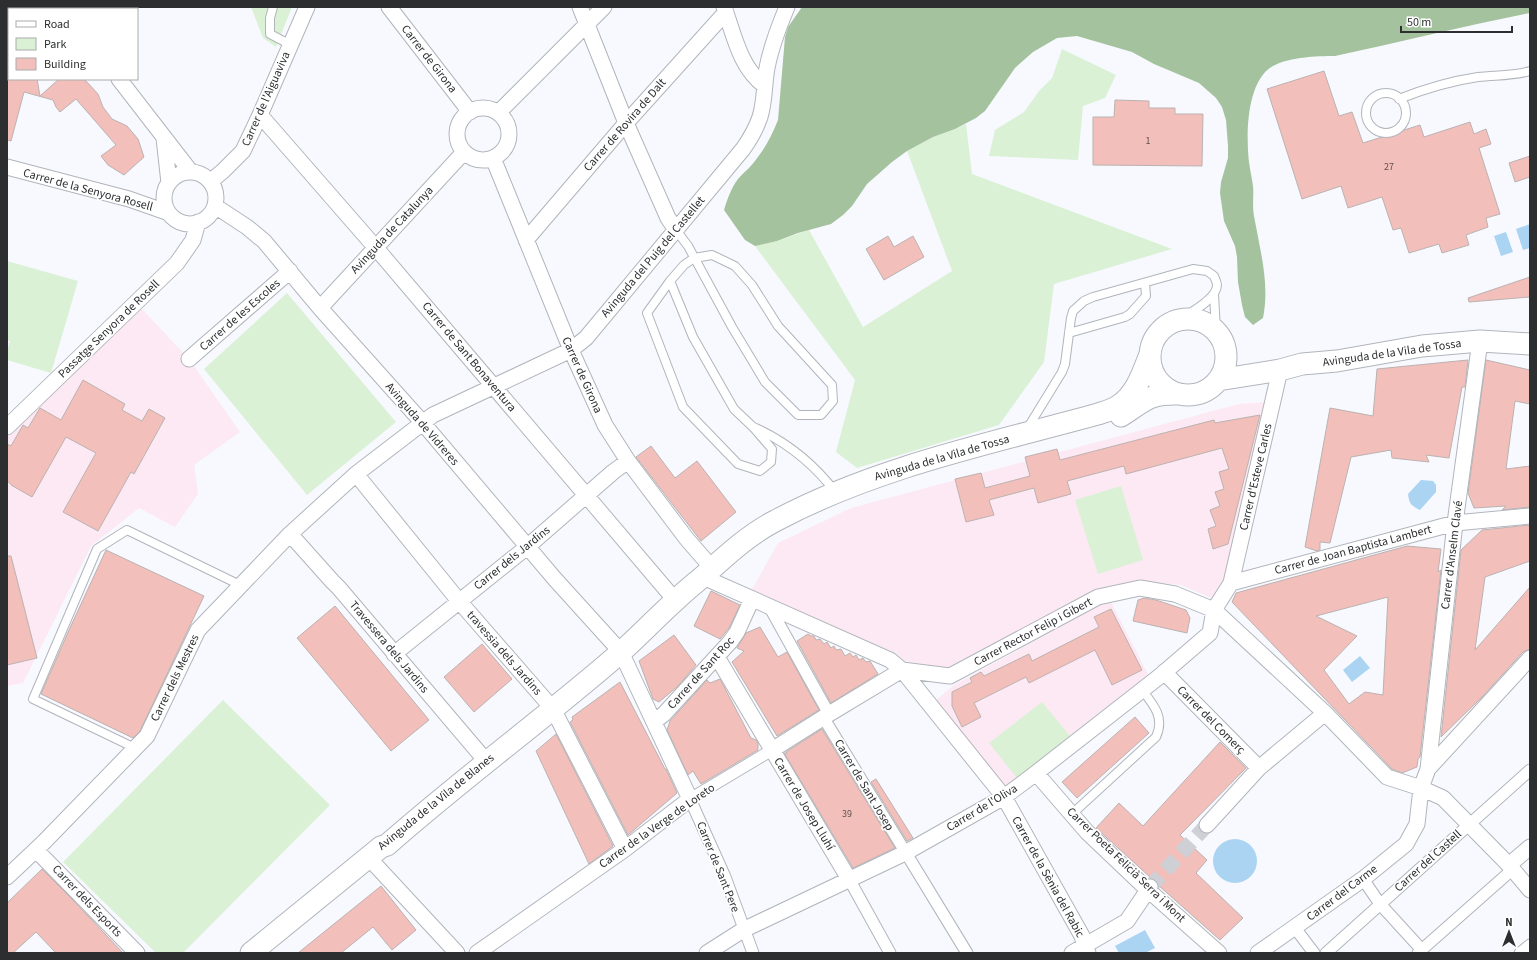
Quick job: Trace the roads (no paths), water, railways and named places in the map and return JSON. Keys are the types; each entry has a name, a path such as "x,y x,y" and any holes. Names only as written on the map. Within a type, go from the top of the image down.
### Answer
{"main road":[{"path":"1180,319 1202,322 1221,340 1226,360 1224,371 1211,388 1201,393 1191,395 1180,394 1169,389 1156,376 1150,362 1151,346 1159,333 1165,327 1180,319"},
{"name":"Avinguda de la Vila de Tossa","path":"1218,380 1280,370 1302,364 1334,352 1408,336 1472,331 1530,333"},
{"name":"Avinguda de la Vila de Tossa","path":"1221,340 1247,364 1280,370"},
{"name":"Avinguda de la Vila de Tossa","path":"1302,364 1337,361 1422,346 1480,341 1530,344"},
{"name":"Avinguda de la Vila de Tossa","path":"621,652 708,572 751,536 775,521 836,493 901,468 1098,414 1118,406 1136,387 1150,354"},
{"name":"Avinguda de la Vila de Tossa","path":"708,572 721,567 788,526 870,491 925,472 1110,421 1122,415 1142,400 1156,395 1166,393 1180,394"},
{"name":"Avinguda de la Vila de Blanes","path":"251,953 368,857 381,847 387,845 486,761 553,709 621,652"}],"street":[{"name":"Carrer de l'Aiguaviva","path":"211,181 243,151 307,7"},
{"name":"Carrer de Girona","path":"389,7 470,112"},
{"path":"580,7 626,122 668,218 676,230"},
{"path":"498,113 604,7"},
{"name":"Avinguda del Puig del Castellet","path":"422,422 448,406 571,350 586,338 743,150 753,134 760,117 771,50 787,7"},
{"path":"725,9 743,61 758,81 765,86"},
{"name":"Carrer de Rovira de Dalt","path":"526,240 626,122 725,9"},
{"path":"120,80 191,172"},
{"path":"484,108 491,109 498,113 507,124 509,133 504,149 493,158 480,160 464,152 457,139 457,130 463,118 470,112 484,108"},
{"name":"Carrer de Sant Bonaventura","path":"260,115 376,248 676,600"},
{"path":"164,137 169,183 165,195 166,207 169,213 182,222 188,223 198,222 209,216 215,206 216,192 211,181 204,176 191,172 179,174 169,183"},
{"name":"Avinguda de Catalunya","path":"320,308 464,152"},
{"name":"Carrer de Girona","path":"493,158 571,350 605,425 628,462 686,538 708,572"},
{"name":"Carrer de la Senyora Rosell","path":"7,167 129,199 169,213"},
{"name":"Avinguda de Vidreres","path":"215,206 256,233 320,308 422,422 527,547 621,652"},
{"name":"Passatge Senyora de Rosell","path":"7,427 177,263 193,240 198,222"},
{"name":"Carrer de les Escoles","path":"189,359 290,271"},
{"name":"Carrer d'Anselm Clavé","path":"1428,769 1455,523 1480,341"},
{"name":"Carrer d'Esteve Carles","path":"1231,584 1280,370"},
{"name":"Carrer dels Mestres","path":"7,877 36,850 148,734 198,630 290,534 356,474 422,422"},
{"name":"Carrer dels Jardins","path":"394,654 527,547 628,462"},
{"name":"travessia dels Jardins","path":"356,474 460,601 553,709 625,849"},
{"name":"Carrer de Joan Baptista Lambert","path":"1231,584 1455,523 1530,516"},
{"name":"Travessera dels Jardins","path":"290,534 340,588 394,654 486,761"},
{"name":"Carrer Rector Felip i Gibert","path":"708,572 752,599 890,660 902,670 950,676 1098,597 1140,588 1175,594 1214,610 1325,713 1388,777 1421,788"},
{"path":"1214,610 1231,584"},
{"name":"Carrer de Sant Roc","path":"654,722 664,714 734,638 752,599"},
{"path":"769,606 826,716"},
{"name":"Carrer de l'Oliva","path":"707,953 743,930 905,853 1004,797 1142,690 1210,633 1214,610"},
{"name":"Carrer de Sant Pere","path":"621,652 725,877 743,930 753,953"},
{"name":"Carrer de Josep Lluhí","path":"717,657 849,879 890,953"},
{"path":"1530,658 1428,769 1421,788 1443,798 1511,867 1530,890"},
{"name":"Carrer de la Verge de Loreto","path":"477,953 625,849 690,799 902,670"},
{"name":"Carrer de la Sènia del Rabic","path":"902,670 1004,797 1082,936 1082,951"},
{"name":"Carrer del Comerç","path":"1164,672 1259,768"},
{"path":"1207,825 1259,768 1325,713"},
{"name":"Carrer de Sant Josep","path":"826,716 905,853 967,953"},
{"name":"Carrer del Castell","path":"1326,953 1530,770"},
{"name":"Carrer Poeta Felicià Serra i Mont","path":"1036,773 1087,832 1219,953"},
{"name":"Carrer del Carme","path":"1258,953 1363,879 1406,844 1417,824 1421,788"},
{"path":"1363,879 1380,904 1420,951 1530,848"},
{"name":"Carrer dels Esports","path":"36,850 137,953"},
{"path":"368,857 457,953"},
{"path":"1082,951 1127,921 1149,888"},
{"path":"1295,928 1314,953"},
{"path":"1520,953 1530,944"}],"lane":[{"path":"273,7 270,18 270,34 291,45"},
{"path":"1400,99 1410,94 1457,82 1476,78 1520,73 1530,70"},
{"path":"1381,94 1387,94 1394,95 1400,99 1406,110 1404,122 1401,127 1389,133 1377,131 1372,127 1366,115 1370,102 1375,97 1381,94"},
{"path":"670,281 693,337 734,409 753,427 772,449 771,462 760,471 738,464 684,407 647,313 670,281 684,265 694,258 712,255 734,266 752,285 778,326 832,385 833,401 821,415 798,414 765,382 732,327 694,258 676,230"},
{"path":"1023,435 1062,372 1065,364 1070,318 1073,311 1084,301 1192,269 1207,271 1214,276 1217,286 1214,294 1201,306 1180,319"},
{"path":"1069,333 1125,317 1130,314 1146,296 1145,283"},
{"path":"1214,294 1221,340"},
{"path":"753,427 775,437 815,468 836,493"},
{"path":"135,748 33,699 97,549 127,530 240,586"},
{"path":"1072,814 1156,737 1160,729 1155,707 1142,690"}],"water":[{"path":"1530,224 1530,248 1523,250 1516,229"},
{"path":"1506,232 1513,252 1501,256 1494,236"},
{"path":"1421,480 1433,481 1436,485 1436,492 1420,510 1411,504 1408,494"},
{"path":"1360,656 1370,668 1352,682 1343,670"},
{"path":"1235,839 1247,843 1253,849 1257,861 1253,873 1247,879 1235,883 1223,879 1217,873 1213,861 1217,849 1223,843"},
{"path":"1145,930 1155,948 1145,953 1119,953 1115,946"}],"tunnel":[{"path":"1150,887 1207,825"}]}
